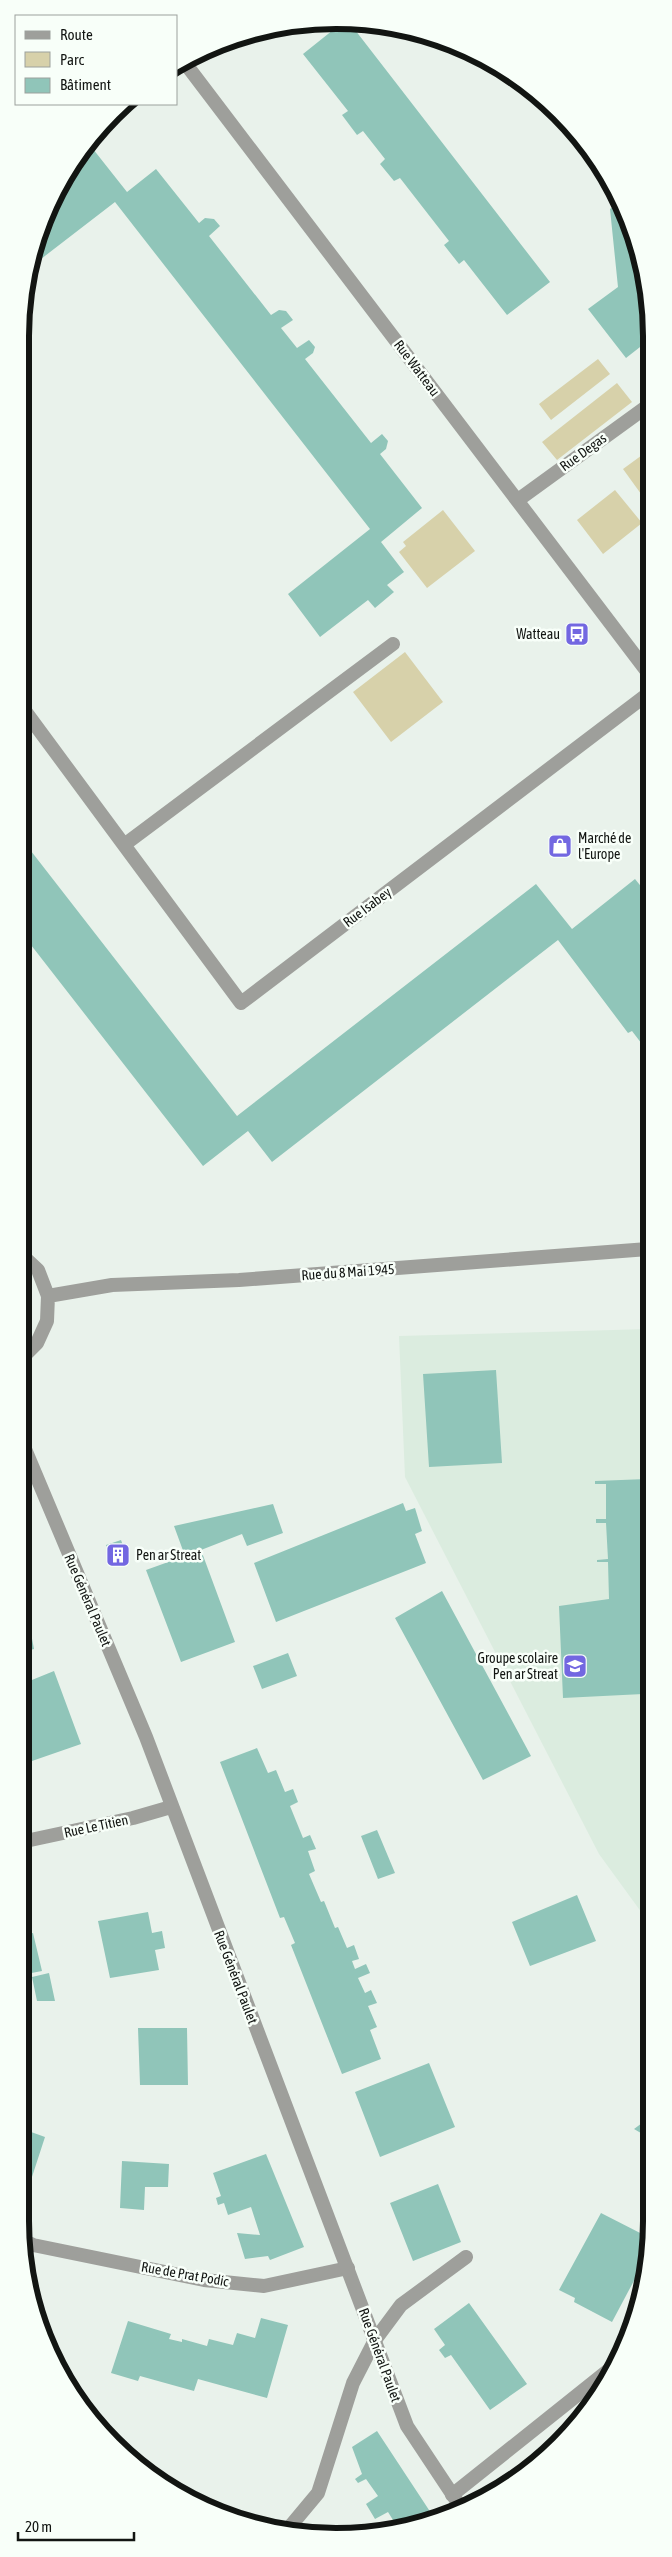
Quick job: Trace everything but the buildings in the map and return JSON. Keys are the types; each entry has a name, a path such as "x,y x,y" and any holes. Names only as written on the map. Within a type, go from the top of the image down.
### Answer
{"street":[{"name":"Rue Watteau","path":"188,67 643,666"},
{"name":"Rue Degas","path":"518,500 643,408"},
{"path":"124,845 393,644"},
{"name":"Rue Isabey","path":"29,716 241,1003 643,698"},
{"name":"Rue du 8 Mai 1945","path":"48,1296 112,1285 240,1280 643,1249"},
{"path":"29,1262 38,1270 48,1296 47,1321 37,1343 29,1351"},
{"name":"Rue Général Paulet","path":"29,1459 146,1737 407,2426 456,2500"},
{"name":"Rue Le Titien","path":"29,1840 133,1818 171,1807"},
{"name":"Rue de Prat Podic","path":"29,2243 204,2280 264,2286 348,2268"},
{"path":"291,2525 318,2493 353,2383 374,2340 400,2305 466,2257"},
{"path":"456,2500 601,2377"}],"shaded area":[{"name":"Groupe scolaire Pen ar Streat","path":"643,1329 643,1914 599,1854 405,1477 399,1336"}],"green space":[{"path":"598,359 610,374 551,420 539,404"},
{"path":"617,383 632,402 557,460 542,442"},
{"path":"643,454 643,497 623,469"},
{"path":"615,490 642,523 603,554 577,520"},
{"path":"443,510 475,551 427,588 399,552 406,546 403,542"},
{"path":"405,652 443,702 391,742 353,692"}],"place":[{"name":"Watteau","path":"577,634"},
{"name":"Marché de l'Europe","path":"560,846"},
{"name":"Pen ar Streat","path":"118,1555"},
{"name":"Groupe scolaire Pen ar Streat","path":"575,1666"}]}
